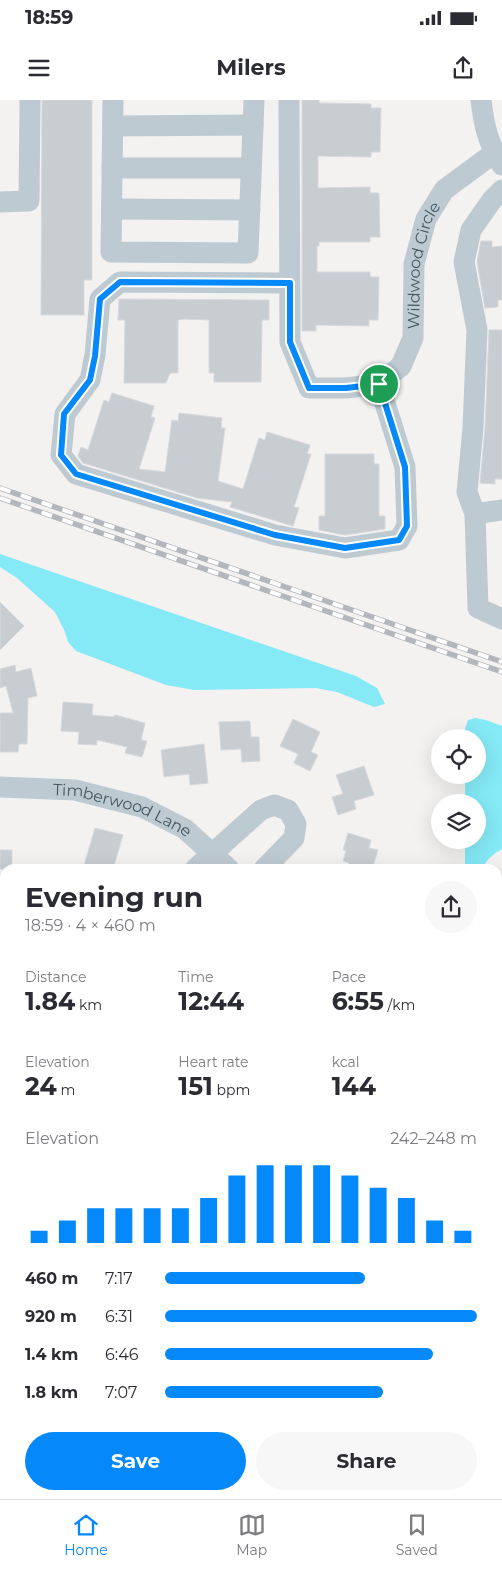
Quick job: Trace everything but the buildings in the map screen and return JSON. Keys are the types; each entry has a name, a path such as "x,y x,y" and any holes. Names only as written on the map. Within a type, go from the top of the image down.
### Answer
{"street":[{"path":"0,202 29,201 30,100"},
{"path":"113,100 112,252 248,253 254,100"},
{"path":"289,100 290,283 290,342 309,388 346,388 379,384 405,467 407,526 399,540 345,548 275,535 76,474 61,455 64,414 90,380 95,356 100,299 120,282 290,283"},
{"path":"481,100 486,134 498,159"},
{"path":"113,126 253,125"},
{"name":"Wildwood Circle","path":"379,384 401,366 413,338 414,264 426,219 444,190 498,159"},
{"path":"112,168 251,168"},
{"path":"502,190 492,200 471,230 464,262 478,330 473,428 467,492 475,514 478,608 502,620"},
{"path":"112,209 250,210"},
{"path":"475,514 502,510"},
{"name":"Timberwood Lane","path":"0,788 74,790 142,807 185,829 224,864"},
{"path":"200,864 261,810 274,805 288,810 296,824 294,838 269,864"}],"water":[{"path":"0,554 356,676 377,688 385,704 374,707 337,692 316,688 194,690 166,685 76,651 68,642 55,612 17,578 0,567"},
{"path":"475,718 502,726 502,849 493,855 486,864 465,864 465,849 486,849 486,794 465,794 465,784 486,784 486,729 465,729 468,720"}],"railway":[{"path":"0,488 502,662"},
{"path":"0,498 502,672"}],"route":[{"path":"120,282 290,283 290,342 309,388 346,388 379,384 405,467 407,526 399,540 345,548 275,535 76,474 61,455 64,414 90,380 95,356 100,299 120,282"}]}
